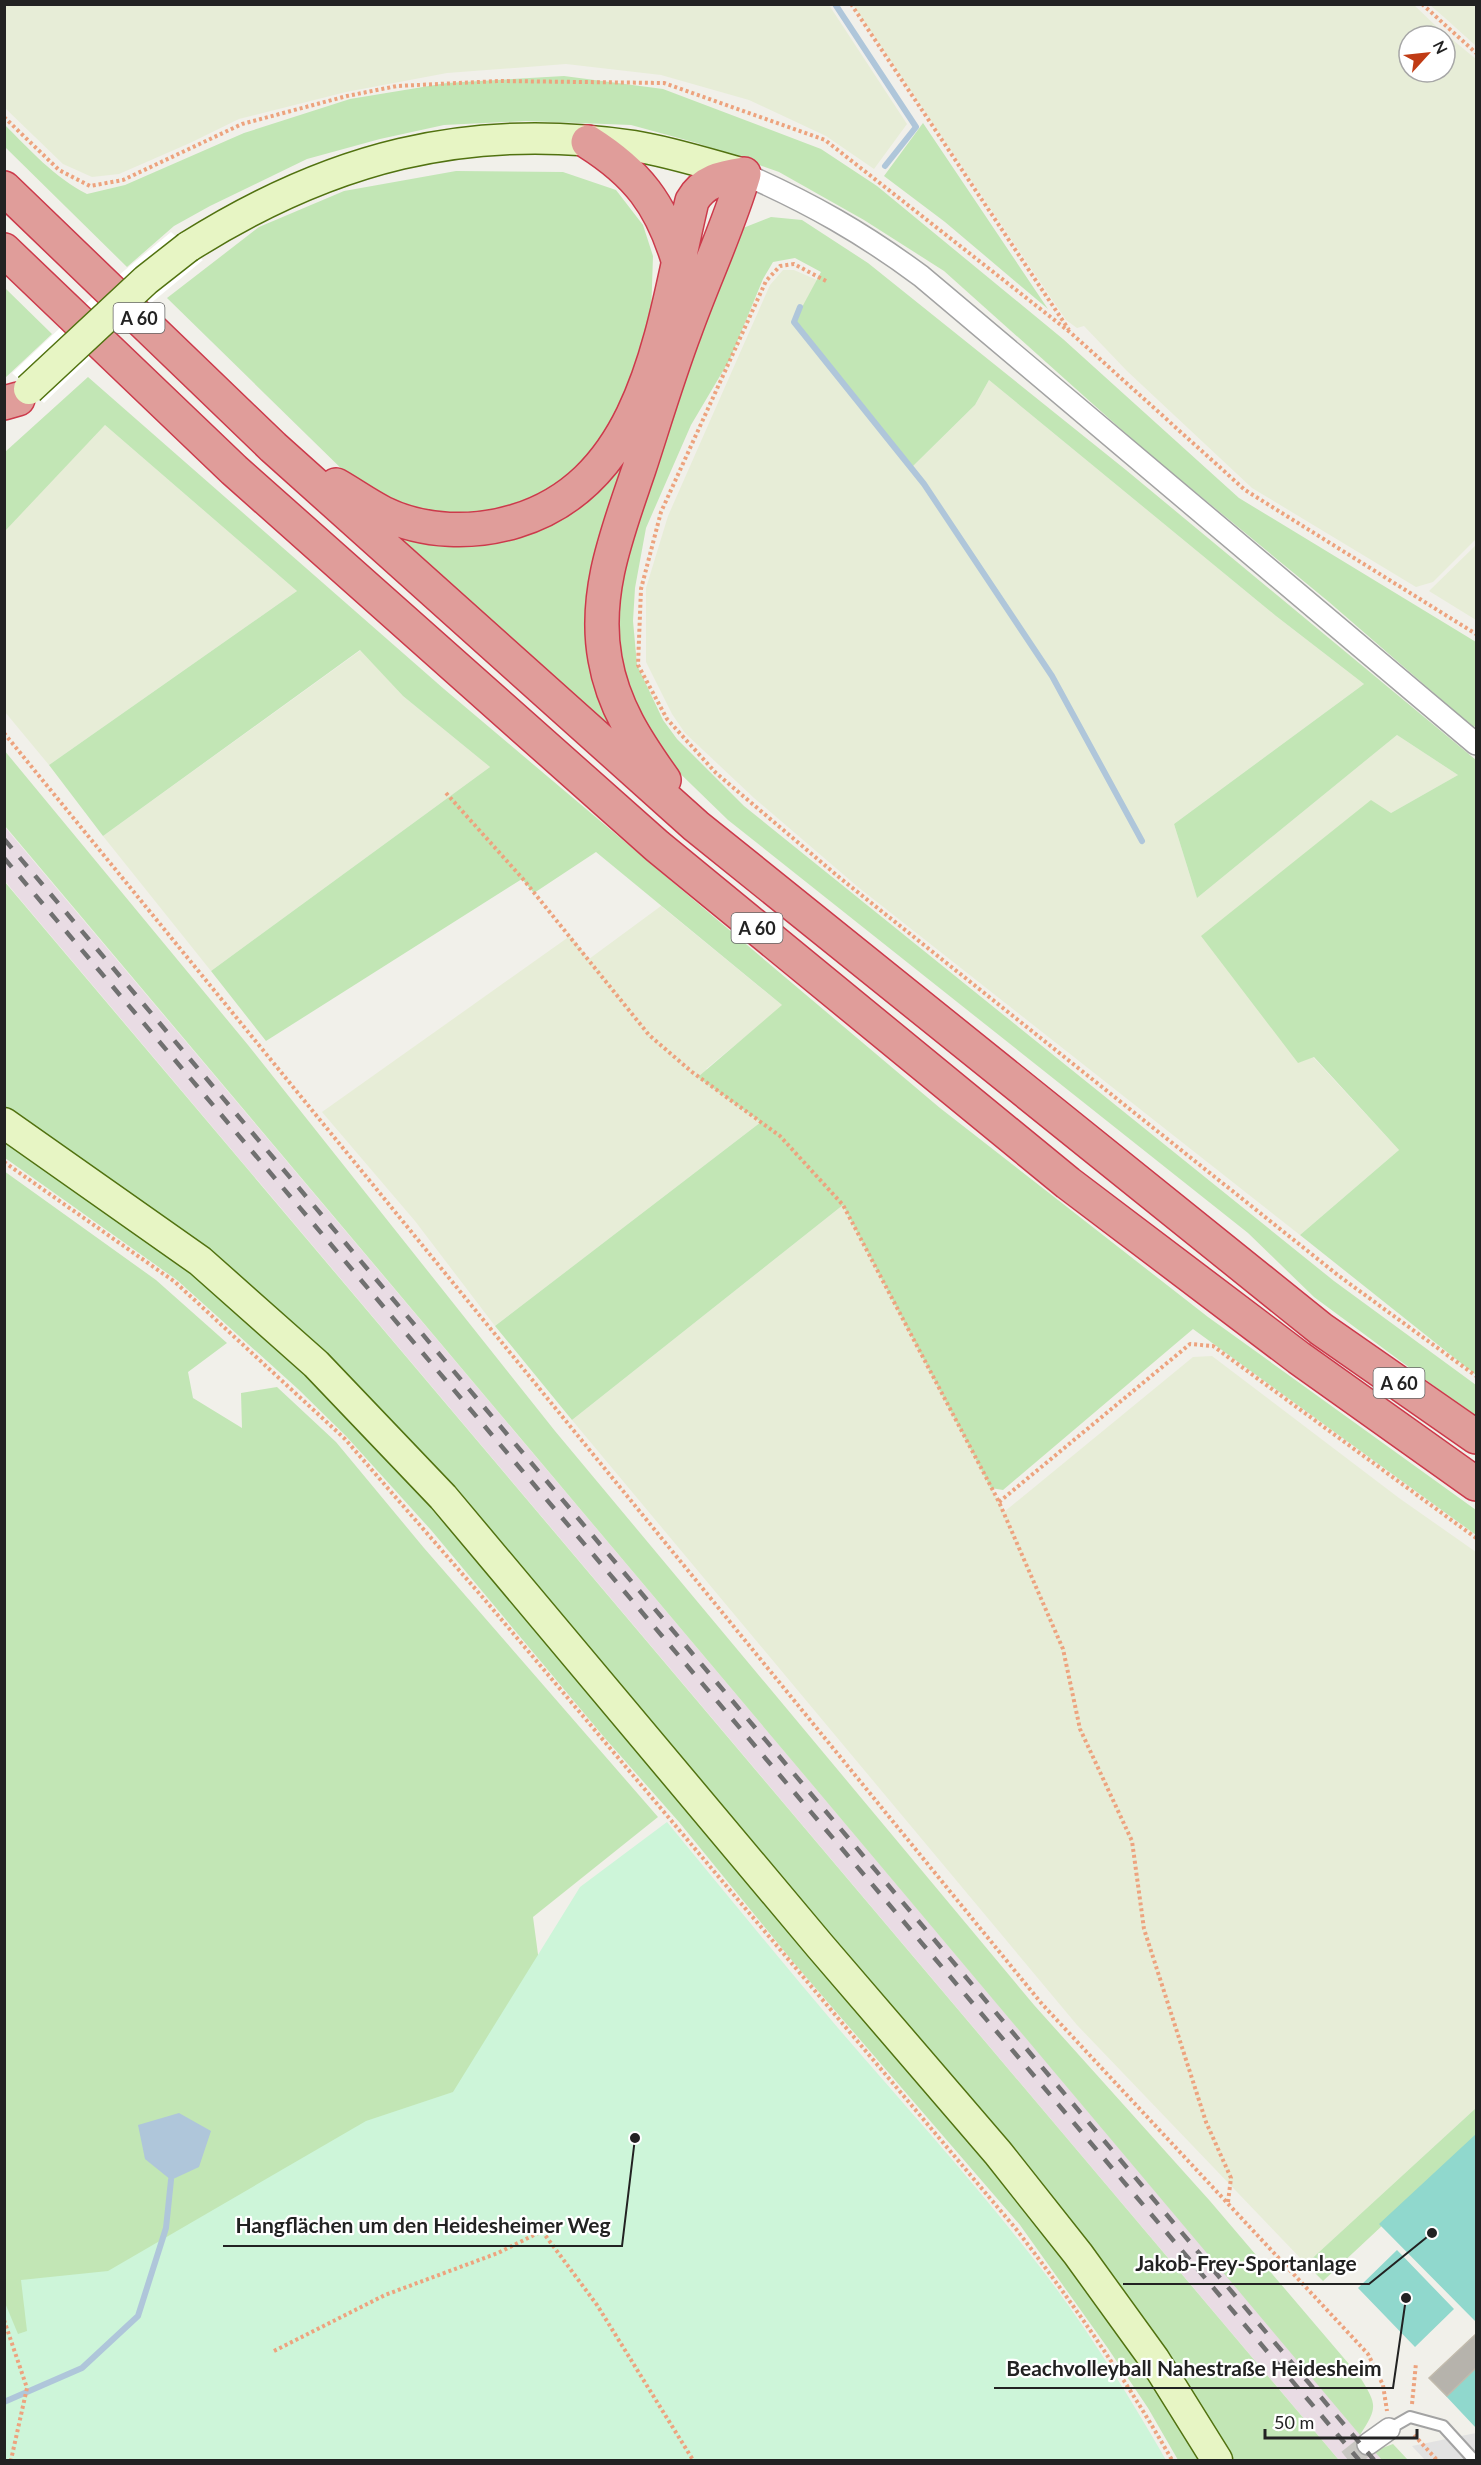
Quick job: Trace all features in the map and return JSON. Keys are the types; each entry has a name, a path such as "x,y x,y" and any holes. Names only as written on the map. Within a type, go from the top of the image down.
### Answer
{"highway":[{"path":"588,142 614,159 636,179 655,203 669,231 678,260"},
{"path":"273,447 385,513 418,525 452,530 502,525 543,510 569,495 586,482 605,462 622,438 635,411 667,321 692,201 703,186 720,178 744,174 730,220 684,332 612,550 603,594 601,624 604,658 620,710 635,739 696,826"},
{"name":"A 60","path":"4,188 273,447 696,826 1321,1329 1476,1437"},
{"name":"A 60","path":"4,250 243,478 657,846 1068,1183 1299,1358 1476,1484"}],"main road":[{"path":"14,401 146,280 188,247 227,222 294,188 374,160 438,146 476,141 551,139 655,151 744,174"},
{"path":"4,1123 200,1261 316,1364 443,1497 820,1946 1005,2162 1078,2254 1147,2350 1217,2460"}],"street":[{"path":"744,174 837,219 878,244 921,276 1476,744"},
{"path":"1368,2444 1389,2429"}],"lane":[{"path":"1389,2429 1410,2417 1443,2426 1474,2460"}],"path":[{"path":"851,4 1071,333"},
{"path":"1422,4 1476,54"},
{"path":"4,117 59,170 90,186 123,180 242,124 347,96 398,86 500,81 664,83 825,141 1071,333 1245,490 1476,634"},
{"path":"826,281 794,264 780,266 766,281 661,512 641,589 638,665 667,718 716,772 840,878 1339,1276 1476,1376"},
{"path":"4,733 1042,2004 1368,2354 1383,2385 1389,2429 1411,2432 1437,2460"},
{"path":"446,793 523,879 649,1035 692,1072 780,1136 843,1205 999,1502 1063,1649 1080,1730 1132,1840 1144,1929 1206,2122 1231,2178 1228,2203"},
{"path":"4,1162 175,1282 345,1439 485,1600 1016,2229 1072,2302 1110,2358 1172,2460"},
{"path":"999,1502 1190,1344 1212,1346 1476,1538"},
{"path":"274,2351 385,2295 498,2253 542,2231 597,2305 693,2460"},
{"path":"4,2320 27,2388 11,2460"},
{"path":"1410,2417 1416,2363"}],"shaded area":[{"path":"4,826 1382,2460 1339,2460 19,898 5,881"},
{"path":"179,2113 211,2131 199,2167 171,2180 145,2159 138,2125"},
{"path":"1476,2134 1476,2322 1379,2224"},
{"path":"1397,2250 1454,2309 1415,2347 1358,2288"},
{"path":"1476,2334 1476,2428 1429,2378"},
{"path":"1476,2433 1476,2460 1425,2460 1412,2446"}],"green space":[{"path":"4,5 829,5 907,124 874,169 826,136 749,100 661,75 566,64 447,73 346,92 239,119 119,174 92,177 63,164 5,108"},
{"path":"853,5 1414,5 1434,24 1397,24 1397,84 1457,84 1457,43 1476,59 1476,539 1433,582 1416,587 1252,488 1127,371 1084,326 1077,328 1066,320"},
{"path":"1430,5 1476,5 1476,46 1457,29 1457,24 1452,24"},
{"path":"564,76 663,89 821,149 877,186 1063,339 1239,498 1476,642 1476,726 1473,727 1329,602 1142,448 944,271 864,220 779,172 697,143 631,125 526,121 444,125 380,139 307,159 174,226 127,267 5,147 4,124 53,171 87,194 125,185 244,133 350,99 447,83"},
{"path":"923,123 1048,309 945,222 884,176"},
{"path":"456,171 563,172 616,190 643,225 653,256 651,316 622,400 600,445 561,485 532,501 486,515 446,516 395,506 353,480 167,298 259,227 344,191"},
{"path":"771,217 802,220 868,263 1126,470 1476,760 1476,1375 1300,1235 1399,1150 1314,1057 1298,1063 1201,936 1371,800 1391,813 1458,775 1397,735 1197,898 1174,824 1364,684 1276,616 989,380 975,405 911,468 794,322 821,272 795,258 773,262 763,279 730,359 691,425 646,528 635,588 633,621 637,665 663,720 677,739 744,806 1334,1281 1476,1385 1476,1417 1314,1297 1248,1233 728,820 659,753 618,668 615,581 730,251 743,228"},
{"path":"783,270 794,270 817,280 795,322 911,468 975,405 989,380 1276,616 1364,684 1174,824 1197,898 1397,735 1458,775 1391,813 1313,1057 1399,1150 1300,1235 858,887 754,798 685,733 672,714 646,662 646,588 668,516 770,285"},
{"path":"5,288 52,334 4,378"},
{"path":"88,377 444,689 940,1108 1208,1317 1476,1510 1476,1535 1193,1329 1003,1490 991,1488 843,1205 572,1420 495,1326 761,1122 698,1077 782,1005 596,852 534,893 522,879 266,1041 211,971 490,767 403,696 360,650 103,836 49,765 297,591 105,425 5,531 5,452"},
{"path":"643,416 592,592 628,746 382,523 498,535"},
{"path":"105,425 297,591 49,765 5,712 4,531"},
{"path":"1476,545 1476,620 1429,591"},
{"path":"361,650 403,696 490,767 211,971 103,836"},
{"path":"4,750 248,1045 555,1431 1034,2005 1210,2201 1360,2377 1370,2394 1373,2406 1370,2418 1360,2435 5,826"},
{"path":"4,881 1338,2459 1232,2460 1173,2361 1128,2303 908,2032 479,1516 379,1407 310,1339 222,1260 5,1107"},
{"path":"661,906 783,1006 706,1069 761,1122 495,1326 415,1221 322,1112 570,936 589,959"},
{"path":"5,1139 192,1270 313,1375 402,1471 1042,2226 1152,2381 1200,2460 1178,2460 1148,2408 1107,2347 1020,2225 794,1963 679,1822 604,1737 431,1530 346,1436 298,1389 177,1280 5,1158"},
{"path":"4,1171 156,1280 227,1343 188,1372 193,1398 242,1428 241,1393 277,1387 336,1442 424,1548 658,1817 533,1917 543,1992 615,2005 13,2460 4,2312"},
{"path":"843,1205 1004,1512 1193,1357 1212,1356 1399,1498 1476,1552 1476,2108 1306,2264 1077,2025 572,1420"},
{"path":"667,1822 816,2002 1016,2236 1074,2314 1166,2460 5,2460 5,2303 18,2334 27,2331 21,2280 108,2271 366,2121 453,2092 580,1887"},
{"path":"1476,2108 1476,2138 1323,2281 1306,2264"},
{"path":"1393,2444 1408,2460 1382,2460 1374,2451"}],"pier":[{"path":"171,232 203,260 126,324 44,403 12,373 96,294"}],"building":[{"path":"1476,2334 1476,2368 1447,2396 1429,2378"}],"waterway":[{"path":"835,4 916,127 885,166"},
{"path":"800,307 794,322 924,484 1052,676 1142,841"},
{"path":"4,2402 82,2368 138,2316 166,2228 171,2180"}],"tunnel":[{"path":"1348,2460 1368,2444"}],"railway":[{"path":"4,839 1374,2460"},
{"path":"4,858 1359,2460"}],"place":[{"name":"Hangflächen um den Heidesheimer Weg","path":"635,2138"},
{"name":"Jakob-Frey-Sportanlage","path":"1432,2233"},
{"name":"Beachvolleyball Nahestraße Heidesheim","path":"1406,2298"}]}
